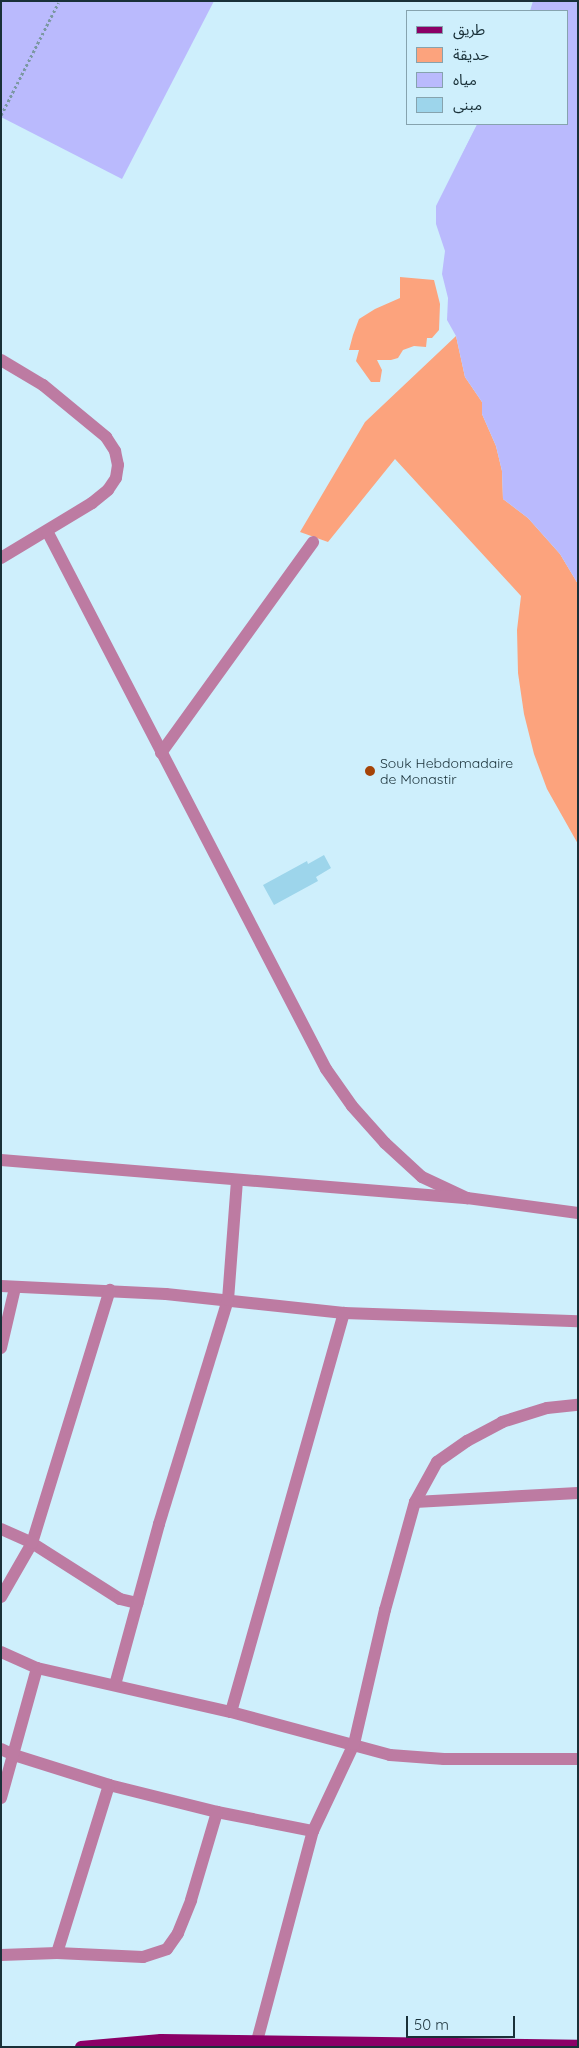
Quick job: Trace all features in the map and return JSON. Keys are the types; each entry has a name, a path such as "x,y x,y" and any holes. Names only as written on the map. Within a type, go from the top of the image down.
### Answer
{"main road":[{"path":"81,2047 161,2040 578,2046"}],"street":[{"path":"1,360 44,385 106,437 116,451 118,465 116,478 108,490 47,531 1,558"},
{"path":"47,531 326,1069 352,1106 385,1143 422,1177 467,1198"},
{"path":"162,753 313,542"},
{"path":"1,1160 467,1198 578,1213"},
{"path":"115,1685 159,1524 228,1300 237,1180"},
{"path":"1,1286 110,1290 228,1300 344,1313 578,1321"},
{"path":"1,1348 15,1288"},
{"path":"1,1596 32,1543 110,1290"},
{"path":"231,1712 344,1313"},
{"path":"257,2041 313,1831 354,1744 385,1610 415,1502 437,1462 467,1441 502,1422 547,1408 578,1406"},
{"path":"415,1502 578,1493"},
{"path":"1,1529 32,1543 120,1599 138,1603"},
{"path":"1,1652 37,1668 231,1712 390,1755 444,1759 578,1759"},
{"path":"1,1798 37,1668"},
{"path":"1,1749 14,1755 109,1785 217,1812 313,1831"},
{"path":"57,1953 109,1785"},
{"path":"1,1955 57,1953 143,1957 167,1949 178,1933 191,1900 217,1812"}],"path":[{"path":"1,115 58,3"}],"green space":[{"path":"400,277 434,280 440,304 439,330 432,338 427,338 426,347 414,346 403,350 398,358 377,360 382,370 380,382 371,382 356,361 359,350 349,350 353,335 359,319 375,309 400,298"},
{"path":"456,336 465,377 482,402 482,414 496,446 502,471 503,499 528,518 560,554 578,584 578,844 547,789 534,754 524,714 518,673 517,630 521,596 395,459 328,542 300,532 365,422"}],"water":[{"path":"1,1 214,1 122,179 1,117"},
{"path":"533,1 578,1 578,584 560,554 528,518 503,499 502,471 496,446 482,414 482,402 465,377 456,336 447,320 448,298 442,274 445,251 436,224 436,206 476,125 569,125 569,10 530,10"}],"pier":[{"path":"473,125 476,125 433,209 433,205"}],"building":[{"path":"324,855 331,868 316,877 318,881 274,905 263,885 307,861 308,864"}],"place":[{"name":"Souk Hebdomadaire de Monastir","path":"370,771"}]}
